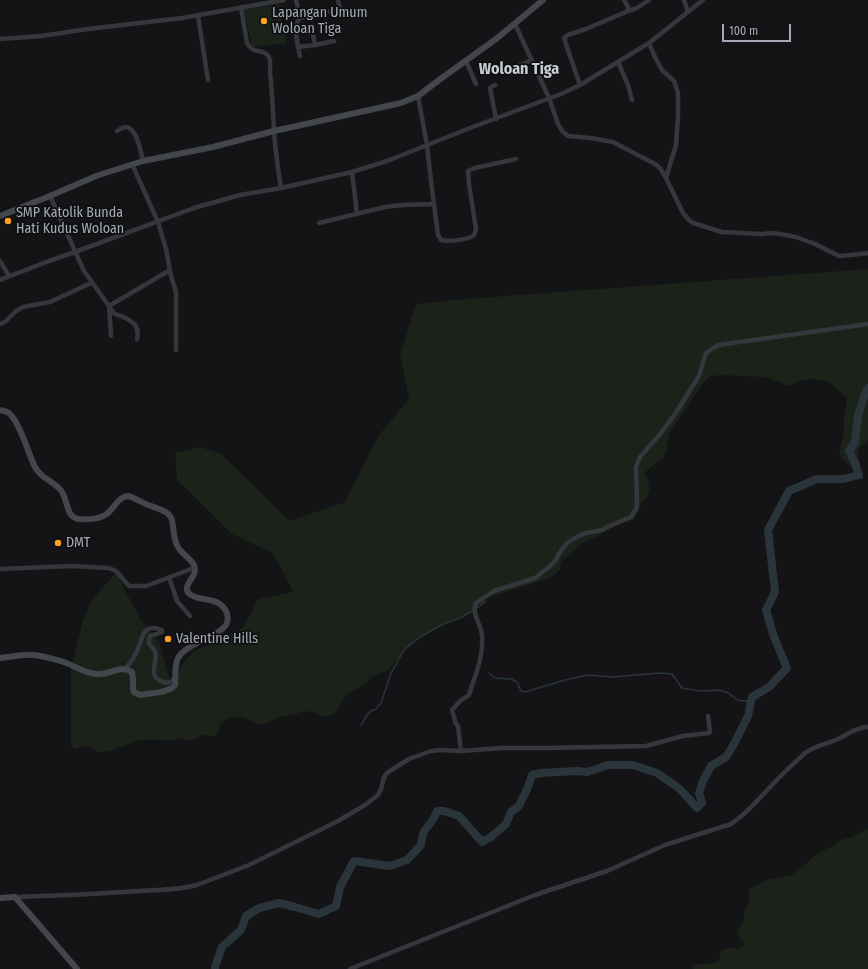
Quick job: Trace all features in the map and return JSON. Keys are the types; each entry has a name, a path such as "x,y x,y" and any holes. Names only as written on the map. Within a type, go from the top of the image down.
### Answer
{"street":[{"path":"0,40 198,16 284,0"},
{"path":"296,0 300,18"},
{"path":"300,56 296,25 297,21 300,18 340,9 338,0"},
{"path":"0,216 96,176 132,164 213,147 274,131 401,103 418,96 496,40 544,0"},
{"path":"624,0 628,7 628,12"},
{"path":"580,85 564,38 568,35 637,8 649,0"},
{"path":"684,0 688,12"},
{"path":"0,280 49,260 75,252 211,202 240,195 282,188 352,172 387,162 427,145 561,94 580,85 649,43 703,0"},
{"path":"241,8 248,47 255,51 265,53 269,57 274,131 282,188"},
{"path":"198,16 208,80"},
{"path":"515,24 549,98 562,132 568,136 613,142 656,164 666,178 683,213 693,223 727,232 762,234 771,233 796,237 811,242 839,256 868,253"},
{"path":"312,34 315,45"},
{"path":"298,47 334,41"},
{"path":"649,43 662,70 674,81 678,93 676,146 666,178"},
{"path":"502,73 532,60"},
{"path":"466,61 476,84"},
{"path":"618,62 626,80 632,100"},
{"path":"495,84 490,88 496,119"},
{"path":"418,96 427,145 438,235 441,240 451,241 472,237 475,234 476,229 468,171 475,168 516,159"},
{"path":"117,131 127,127 131,128 135,133 143,161"},
{"path":"132,164 158,222 176,292 176,350"},
{"path":"352,172 357,214"},
{"path":"50,196 75,252 91,283 114,313 130,320 133,323 138,333 138,339"},
{"path":"319,222 391,206 434,204"},
{"path":"0,261 8,276"},
{"path":"109,306 170,270"},
{"path":"0,324 5,322 16,311 23,307 50,302 91,283"},
{"path":"109,306 111,336"},
{"path":"461,751 458,725 456,724 452,710 460,701 469,695 482,654 482,635 474,613 474,606 494,591 535,578 555,561 562,549 573,539 584,533 602,530 632,515 637,504 636,467 640,457 675,414 699,376 706,353 718,345 868,324"},
{"path":"0,410 5,411 13,418 37,470 62,492 69,510 77,519 102,516 110,511 122,497 128,496 169,514 178,547 192,563 194,568 193,576 187,586 188,592 191,595 218,602 227,614 227,621 224,628 183,652 179,656 176,663 175,685 171,689 140,694 134,692 132,672 125,669 120,669 105,674 94,674 80,670 61,661 34,655 0,658"},
{"path":"0,569 71,566 109,568 116,571 129,586 146,586 194,568"},
{"path":"169,577 177,601 190,616"},
{"path":"125,669 136,654 144,632 150,629 158,629 162,630 162,632 150,636 148,642 156,653 155,676 163,682 168,683 175,677"},
{"path":"0,898 132,892 184,888 197,885 261,859 338,821 365,805 378,795 384,777 388,772 410,759 431,751 461,751 502,748 646,746 683,736 709,733 708,716"},
{"path":"350,969 535,895 606,871 665,845 731,824 754,804 805,753 858,729 868,727"},
{"path":"15,897 77,969"}],"shaded area":[{"name":"Lapangan Umum Woloan Tiga","path":"279,4 286,43 252,47 244,9"},
{"path":"868,269 868,440 858,449 860,469 851,468 839,454 844,430 847,398 829,382 810,379 797,382 790,386 765,377 711,376 703,383 669,433 664,457 645,472 650,491 647,498 641,504 634,519 617,525 598,536 587,540 562,561 560,569 556,574 547,579 490,597 479,607 462,617 441,625 420,637 404,650 388,671 373,676 364,685 345,696 338,710 333,715 322,717 315,713 306,711 277,718 264,724 256,724 242,717 233,717 226,719 221,723 216,736 203,735 195,740 177,739 167,741 152,739 137,741 110,751 99,752 89,746 76,749 71,746 71,669 83,620 92,600 116,572 141,620 159,642 173,691 177,671 194,651 243,628 258,599 293,592 273,553 232,534 177,480 175,453 200,447 221,454 290,521 345,502 379,435 409,399 400,355 416,304 465,299"},
{"path":"868,828 868,969 693,969 694,966 697,965 716,963 722,950 729,948 739,949 745,945 737,934 738,929 743,923 745,909 749,903 749,891 751,888 766,880 790,876 822,851 835,845 840,840 852,837"}],"waterway":[{"path":"215,969 222,947 241,930 246,916 259,908 279,903 319,914 336,906 340,887 354,861 390,866 407,860 421,845 423,833 434,818 437,811 444,811 459,816 482,842 491,837 506,824 511,812 519,806 532,775 577,771 587,772 608,765 633,765 657,773 680,789 697,808 702,803 699,793 703,781 711,766 726,757 734,744 748,716 752,697 769,687 787,668 774,637 766,610 775,592 768,530 789,491 817,479 844,479 859,475 849,451 855,442 858,416 868,388"},
{"path":"477,608 486,601"},
{"path":"361,725 368,714 376,709 381,703 391,673 404,650 420,637 441,625 462,617 474,610"},
{"path":"489,673 495,678 511,679 517,682 521,691 525,692 588,675 613,677 659,673 672,674 682,688 701,691 721,690 741,701 752,700"}],"place":[{"name":"Lapangan Umum Woloan Tiga","path":"264,21"},
{"name":"SMP Katolik Bunda Hati Kudus Woloan","path":"8,221"},
{"name":"DMT","path":"58,543"},
{"name":"Valentine Hills","path":"168,639"}],"district":[{"name":"Woloan Tiga","path":"519,70"}]}
